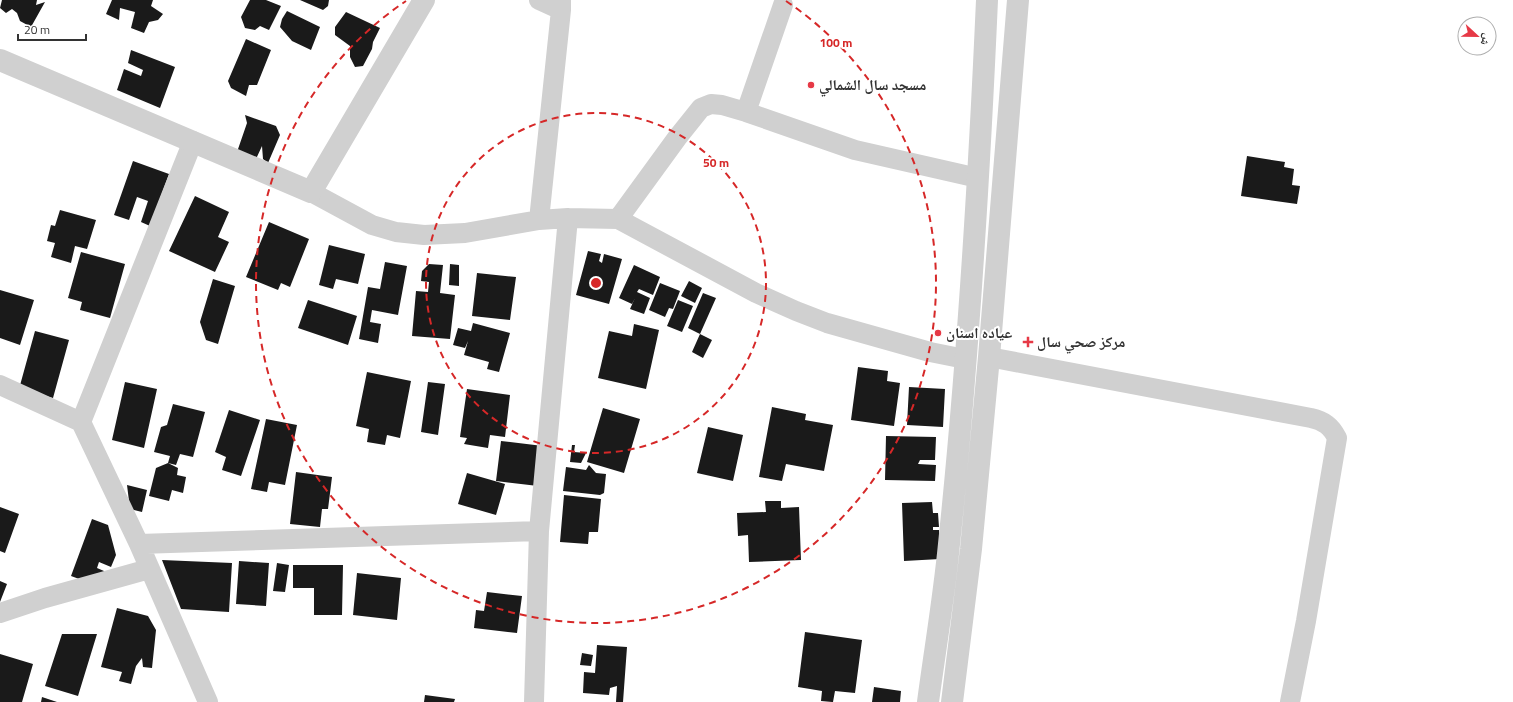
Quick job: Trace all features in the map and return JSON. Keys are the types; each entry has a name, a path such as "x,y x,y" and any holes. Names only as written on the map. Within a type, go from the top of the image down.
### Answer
{"street":[{"path":"311,192 424,0"},
{"path":"538,220 561,5 539,0"},
{"path":"928,702 949,545 965,359 978,178 987,0"},
{"path":"952,702 971,549 989,356 1018,0"},
{"path":"746,112 783,5"},
{"path":"0,60 311,192 372,225 396,232 424,235 465,233 538,220 568,218 618,219 756,293 796,311 827,323 930,352 965,359"},
{"path":"983,75 1012,80"},
{"path":"618,219 677,138 701,108 711,104 722,105 746,112 855,150 978,178"},
{"path":"81,422 192,141"},
{"path":"534,702 540,531 568,218"},
{"path":"989,356 1311,418 1327,424 1334,431 1337,438 1306,621 1290,702"},
{"path":"0,385 81,422 139,544 208,702"},
{"path":"139,544 540,531"},
{"path":"0,613 45,598 149,568"}],"building":[{"path":"2,0 37,0 36,5 45,2 31,27 20,21 17,13 12,9 6,13 0,8"},
{"path":"112,0 153,0 151,6 163,14 158,20 149,22 144,33 131,28 135,12 120,8 119,20 106,14"},
{"path":"250,0 266,0 281,6 269,30 260,26 255,30 245,28 241,17"},
{"path":"300,0 329,0 328,6 323,10"},
{"path":"287,11 320,27 311,50 292,41 280,27 282,19"},
{"path":"346,12 380,28 373,42 372,49 363,66 355,67 350,57 350,46 335,35 335,27"},
{"path":"246,39 271,50 257,85 249,85 246,96 231,88 228,81"},
{"path":"131,50 175,67 160,108 117,90 124,69 141,76 143,70 128,63"},
{"path":"245,115 276,126 280,135 268,163 263,159 262,146 256,159 237,152 247,123"},
{"path":"1247,156 1285,162 1284,167 1294,169 1292,185 1300,186 1297,204 1241,196"},
{"path":"133,161 169,174 150,226 141,222 148,201 137,197 129,220 114,215"},
{"path":"195,196 229,212 218,237 229,242 215,272 169,251"},
{"path":"60,210 96,220 87,249 75,246 71,263 51,257 55,243 47,241 51,225 55,226"},
{"path":"269,222 309,239 290,287 281,283 278,290 246,277"},
{"path":"329,245 365,254 358,284 336,279 333,289 319,285"},
{"path":"588,251 601,254 599,261 602,263 604,254 622,259 609,304 576,295"},
{"path":"81,252 125,264 110,318 80,310 82,302 68,298"},
{"path":"385,262 407,266 398,315 372,310 370,322 381,324 378,343 359,339 368,287 380,289"},
{"path":"429,264 443,265 440,293 455,295 450,339 412,336 416,291 428,292 429,282 421,281 422,271"},
{"path":"450,264 459,265 459,286 449,285"},
{"path":"634,265 660,277 653,295 639,289 637,292 650,298 644,314 630,309 635,298 632,304 619,298"},
{"path":"477,273 516,277 510,320 472,316"},
{"path":"213,279 235,286 218,344 206,340 200,322"},
{"path":"689,281 702,288 695,303 681,296"},
{"path":"660,283 680,291 673,309 669,308 665,317 649,310"},
{"path":"0,290 34,300 20,345 0,338"},
{"path":"703,293 716,298 700,334 688,328"},
{"path":"308,300 357,316 348,345 298,328"},
{"path":"678,300 693,306 682,332 667,326"},
{"path":"473,323 510,333 499,372 487,369 489,362 464,355 468,341 465,348 453,345 458,328 471,331"},
{"path":"634,324 659,330 646,389 598,378 609,331 632,336"},
{"path":"35,331 69,340 53,398 19,389"},
{"path":"700,334 712,340 703,358 692,352"},
{"path":"858,367 888,371 887,381 900,383 894,426 851,420"},
{"path":"367,372 411,381 400,438 387,435 385,445 367,442 369,429 356,426"},
{"path":"125,382 157,389 144,448 112,440"},
{"path":"428,382 445,384 438,435 421,432"},
{"path":"909,387 945,389 943,427 907,425"},
{"path":"467,389 510,395 505,437 490,435 488,448 464,444 467,438 460,437"},
{"path":"173,404 205,412 193,457 180,454 176,465 168,463 170,456 154,452 161,427 167,425"},
{"path":"772,407 806,414 805,420 833,425 824,471 786,464 782,481 759,477"},
{"path":"603,408 640,419 624,473 587,462"},
{"path":"229,410 260,420 241,476 222,470 226,457 215,452"},
{"path":"266,419 297,425 285,485 269,482 267,492 251,489"},
{"path":"708,427 743,435 733,481 697,473"},
{"path":"886,436 936,437 935,460 920,460 918,464 936,465 935,481 885,480"},
{"path":"501,441 543,446 538,486 496,481"},
{"path":"572,445 575,445 574,452 586,453 581,463 570,462"},
{"path":"168,463 178,468 177,475 186,477 183,493 172,490 169,501 149,496 156,468"},
{"path":"589,465 596,473 606,474 604,493 600,495 563,491 566,467 586,470"},
{"path":"296,472 332,477 328,509 322,509 320,527 290,524"},
{"path":"467,473 505,484 496,515 458,504"},
{"path":"127,485 147,490 142,512 130,509"},
{"path":"564,495 601,499 598,532 589,532 588,544 560,542"},
{"path":"765,501 781,501 781,508 799,507 801,560 749,562 748,535 738,536 737,513 766,512"},
{"path":"932,502 933,513 938,513 939,527 933,527 933,530 939,530 940,559 904,561 902,503"},
{"path":"0,507 19,514 5,553 0,551"},
{"path":"92,519 108,525 116,555 111,567 99,562 97,568 104,571 104,578 90,583 71,576"},
{"path":"162,560 232,563 229,612 181,609"},
{"path":"239,561 269,563 266,606 236,604"},
{"path":"277,563 289,565 285,592 273,591"},
{"path":"293,565 343,565 342,615 314,615 314,588 293,588"},
{"path":"357,573 401,578 397,620 353,615"},
{"path":"0,581 7,584 0,602"},
{"path":"487,592 522,596 517,633 474,628 476,610 484,611"},
{"path":"117,608 148,616 156,630 152,668 143,667 142,658 136,666 131,684 119,681 122,672 101,667"},
{"path":"805,632 862,640 855,693 835,691 833,702 821,701 822,691 798,687"},
{"path":"62,634 97,634 78,696 45,686"},
{"path":"597,645 627,647 623,702 616,702 617,686 610,688 609,695 583,693 584,672 595,673"},
{"path":"582,653 593,655 591,666 580,665"},
{"path":"0,654 33,664 22,702 0,702"},
{"path":"874,687 901,691 900,702 872,702"},
{"path":"425,695 455,699 454,702 424,702"},
{"path":"42,697 57,702 41,702"}],"place":[{"name":"مسجد سال الشمالي","path":"811,85"},
{"name":"عياده اسنان","path":"938,333"},
{"name":"مركز صحي سال","path":"1028,342"}]}
